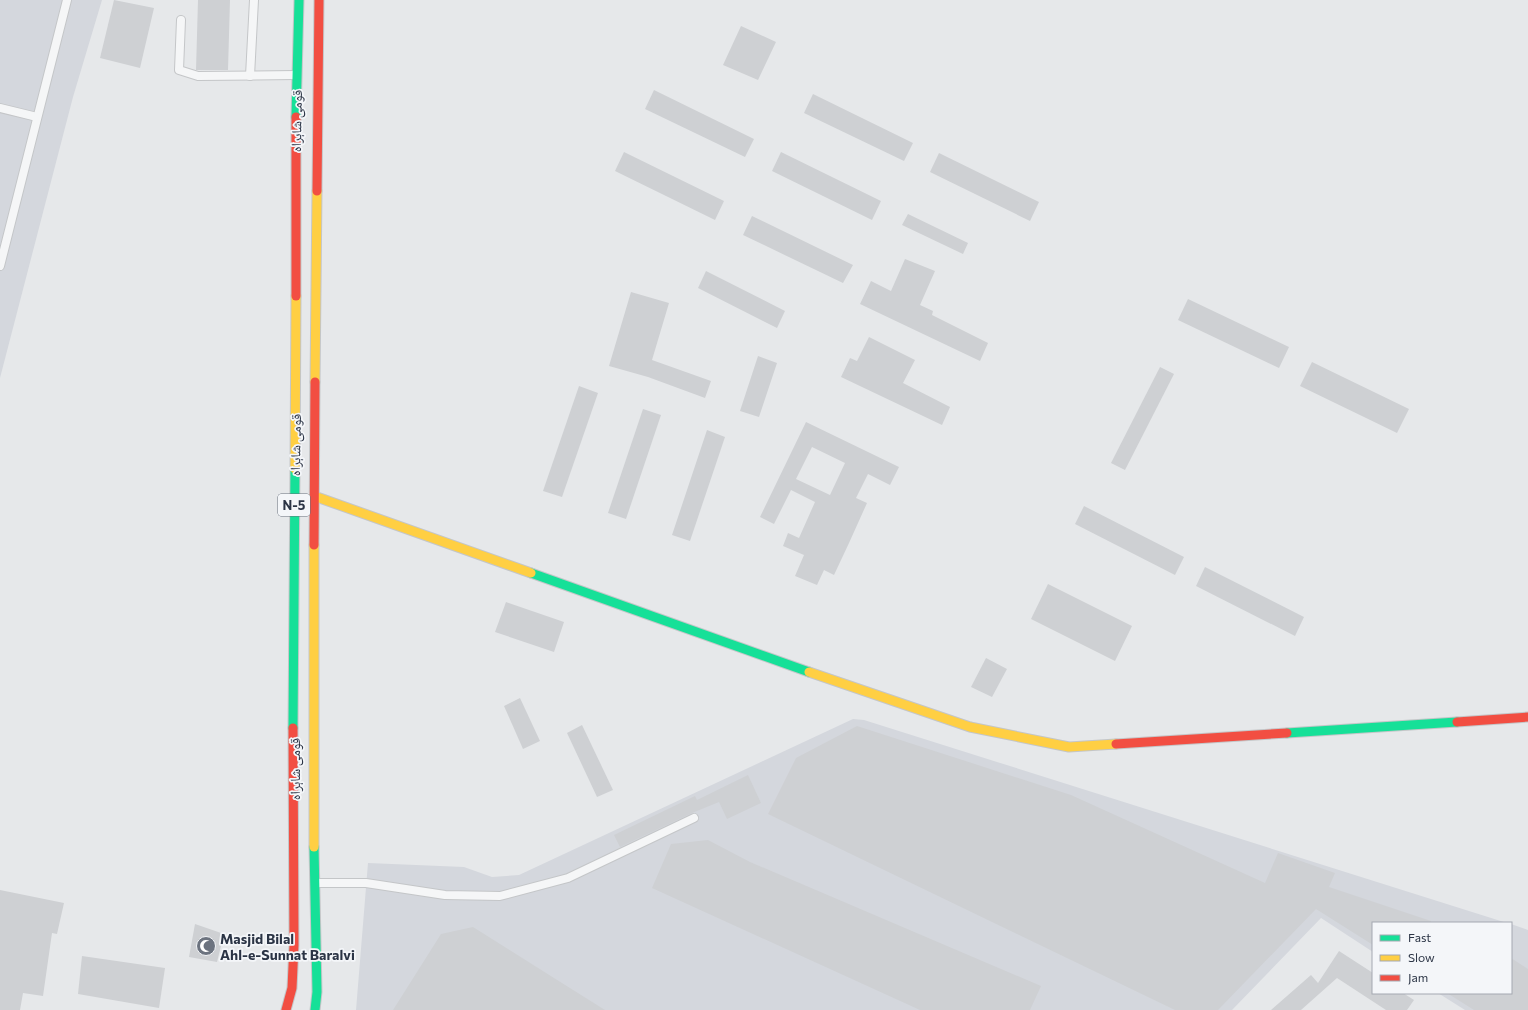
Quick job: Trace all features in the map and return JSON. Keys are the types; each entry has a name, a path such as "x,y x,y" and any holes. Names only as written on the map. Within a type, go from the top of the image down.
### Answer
{"main road":[{"name":"قومی شاہراہ","path":"286,1010 292,988 294,945 293,636 296,325 296,75 299,0"},
{"name":"قومی شاہراہ","path":"315,1010 317,992 314,883 314,496 318,0"},
{"path":"314,496 874,695 970,727 1069,747 1528,716"}],"lane":[{"path":"0,266 67,0"},
{"path":"250,76 254,0"},
{"path":"181,20 179,70 198,76 296,75"},
{"path":"0,108 37,117"},
{"path":"314,883 366,883 445,895 500,896 568,878 694,818"}],"shaded area":[{"path":"0,0 102,0 73,97 0,378"},
{"path":"853,719 864,720 1504,922 1372,922 1372,951 1321,918 1232,1010 356,1010 368,863 464,867 492,877 519,875"},
{"path":"1512,924 1528,930 1528,1010 1465,1010 1440,994 1512,994"}],"building":[{"path":"114,0 154,8 140,68 100,58"},
{"path":"198,0 230,0 228,70 196,70"},
{"path":"741,26 776,42 758,80 723,65"},
{"path":"654,90 754,139 745,157 645,109"},
{"path":"813,94 913,143 904,161 804,113"},
{"path":"624,152 724,201 715,220 615,171"},
{"path":"781,152 881,201 872,220 772,171"},
{"path":"939,153 1039,202 1030,221 930,172"},
{"path":"908,214 968,243 963,254 902,225"},
{"path":"752,216 853,265 843,283 743,235"},
{"path":"905,259 935,271 920,305 933,311 932,315 988,343 980,361 860,304 871,281 891,291"},
{"path":"706,271 785,311 777,328 698,288"},
{"path":"631,292 669,303 652,360 711,381 705,398 648,377 609,366"},
{"path":"1188,299 1289,347 1279,368 1178,320"},
{"path":"869,337 915,360 903,383 950,407 942,425 841,377 850,358 857,361"},
{"path":"758,356 777,363 759,417 740,411"},
{"path":"1312,362 1409,409 1397,433 1300,386"},
{"path":"1160,367 1174,374 1125,470 1111,463"},
{"path":"579,386 598,393 562,497 543,491"},
{"path":"643,409 661,415 626,519 608,513"},
{"path":"806,422 899,467 890,485 868,474 856,498 867,503 849,543 834,575 824,570 817,585 795,576 804,555 783,546 788,533 799,538 815,502 791,490 774,524 760,517","holes":["812,447 845,463 830,495 796,479"]},
{"path":"707,430 725,437 690,541 672,535"},
{"path":"1084,506 1184,557 1175,575 1075,524"},
{"path":"1205,567 1304,617 1295,636 1196,586"},
{"path":"1048,584 1132,626 1115,661 1031,619"},
{"path":"506,602 564,622 554,652 495,632"},
{"path":"986,658 1007,669 992,697 971,687"},
{"path":"520,698 540,741 523,749 504,706"},
{"path":"582,725 613,790 597,797 567,733"},
{"path":"857,726 1071,795 1265,883 1278,853 1335,873 1329,887 1431,922 1372,922 1372,944 1316,909 1218,1010 1175,1010 768,814 796,758"},
{"path":"748,775 761,803 727,819 719,802 620,847 614,835 695,796 697,800"},
{"path":"708,840 750,862 1041,986 1030,1010 920,1010 652,888 671,844"},
{"path":"0,890 64,903 57,934 52,933 43,996 23,993 20,1010 0,1010"},
{"name":"Masjid Bilal Ahl-e-Sunnat Baralvi","path":"195,924 224,934 217,962 189,957"},
{"path":"473,927 605,1010 393,1010 441,934"},
{"path":"1339,951 1372,972 1372,994 1405,994 1414,1000 1407,1010 1386,1010 1337,978 1301,1010 1271,1010 1311,975 1318,983"},
{"path":"82,956 165,968 159,1008 78,994"},
{"path":"1512,959 1528,969 1528,1010 1474,1010 1449,994 1512,994"}],"traffic: fast":[{"path":"296,117 299,0"},
{"path":"293,728 295,469"},
{"path":"531,573 809,672"},
{"path":"1287,733 1457,722"},
{"path":"314,847 317,992 315,1010"}],"traffic: slow":[{"path":"315,382 317,191"},
{"path":"295,469 296,296"},
{"path":"314,496 531,573"},
{"path":"314,545 314,847"},
{"path":"809,672 970,727 1069,747 1116,744"}],"traffic: jam":[{"path":"317,191 319,0"},
{"path":"296,117 296,296"},
{"path":"314,545 315,382"},
{"path":"1457,722 1528,717"},
{"path":"286,1010 292,988 294,945 293,728"},
{"path":"1116,744 1287,733"}],"place":[{"name":"Masjid Bilal Ahl-e-Sunnat Baralvi","path":"206,946"}]}
